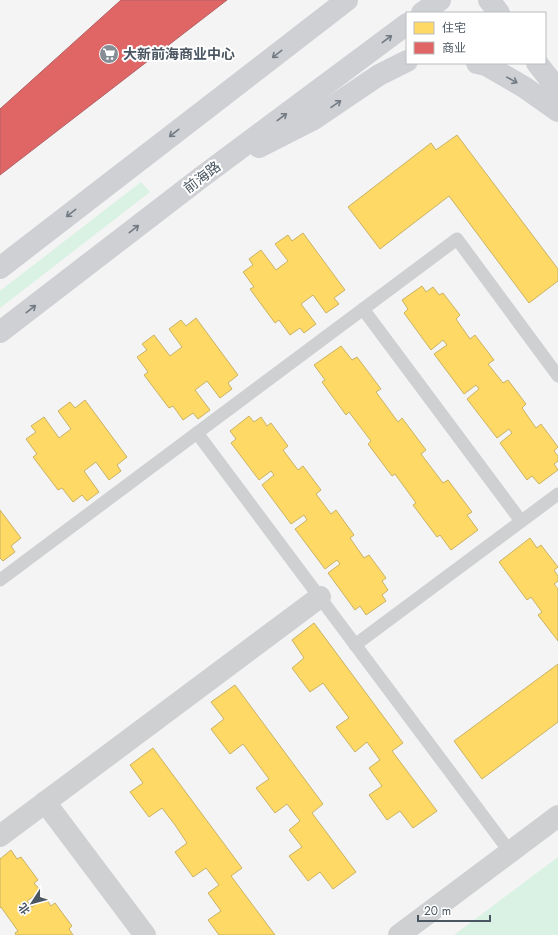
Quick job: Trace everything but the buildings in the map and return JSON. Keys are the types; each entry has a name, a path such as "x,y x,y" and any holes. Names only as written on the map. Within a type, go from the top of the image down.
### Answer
{"main road":[{"path":"308,30 327,0"},
{"path":"0,268 347,0"},
{"path":"423,12 440,0"},
{"path":"489,0 498,12"},
{"name":"前海路","path":"0,332 203,176 406,25"},
{"path":"203,176 314,119 378,74 406,61"},
{"path":"480,64 524,87 558,111"},
{"path":"538,64 558,90"}],"street":[{"path":"0,836 320,597"},
{"path":"45,802 145,935"},
{"path":"399,935 558,816"}],"lane":[{"path":"0,580 457,239 558,376"},
{"path":"363,309 521,521"},
{"path":"197,433 510,852"},
{"path":"355,645 558,494"}],"green space":[{"path":"141,182 150,192 0,308 0,291"},
{"path":"558,857 558,935 454,935"}],"place":[{"name":"大新前海商业中心","path":"109,54"}]}
